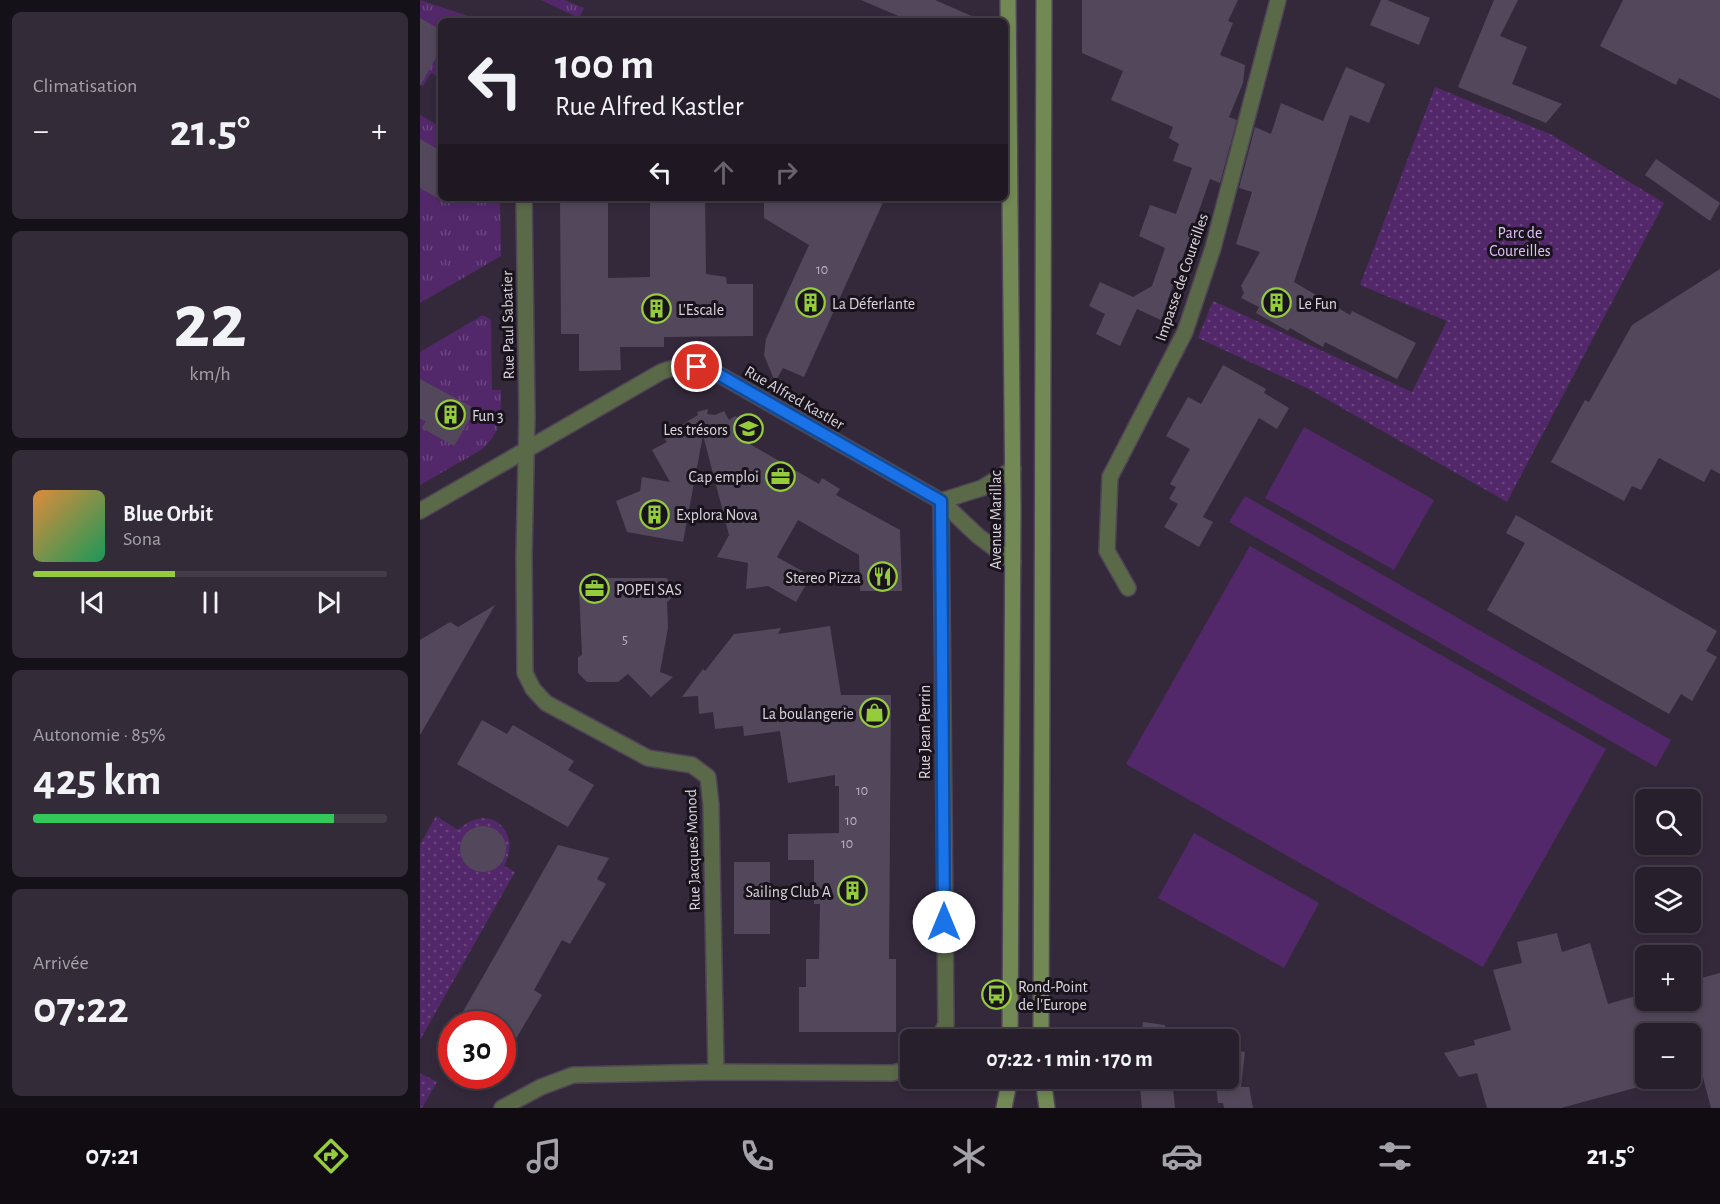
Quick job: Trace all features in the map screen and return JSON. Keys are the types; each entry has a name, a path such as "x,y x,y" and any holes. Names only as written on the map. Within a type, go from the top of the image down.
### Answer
{"street":[{"name":"Avenue Marillac","path":"1008,0 1013,469 1010,1029"},
{"path":"1041,1029 1044,0"},
{"name":"Impasse de Coureilles","path":"1128,588 1107,551 1110,477 1185,332 1213,248 1278,0"},
{"name":"Rue Paul Sabatier","path":"524,201 525,452"},
{"name":"Rue Alfred Kastler","path":"420,512 661,372 672,368 697,367 718,374 941,501 978,536 1013,562"},
{"name":"Rue Jacques Monod","path":"525,452 524,655 525,672 533,689 546,703 648,758 692,765 708,777 711,805 716,1072"},
{"path":"941,501 982,488 1013,469"},
{"name":"Rue Jean Perrin","path":"941,501 946,1024 944,1029"},
{"path":"502,1108 541,1087 573,1075 900,1071"},
{"path":"1004,1108 1008,1089"},
{"path":"1044,1089 1047,1108"}],"green space":[{"path":"420,0 474,18 438,18 438,76 431,73 423,86 420,85"},
{"path":"541,0 564,0 584,8 579,18"},
{"name":"Parc de Coureilles","path":"1435,87 1552,135 1664,203 1507,502 1307,388 1198,338 1213,301 1412,392 1447,321 1360,285"},
{"path":"420,115 438,125 438,201 500,201 501,256 420,303"},
{"path":"483,315 491,320 492,390 501,390 497,430 481,450 420,485 420,352"},
{"path":"1304,427 1434,500 1394,570 1265,498"},
{"path":"1245,496 1671,740 1656,767 1229,522"},
{"path":"1250,546 1606,749 1483,967 1126,764"},
{"path":"436,816 458,830 469,822 481,818 491,819 499,824 506,831 509,841 509,853 504,866 515,872 420,1040 420,845"},
{"path":"1194,833 1319,903 1284,968 1158,898"},
{"path":"420,1073 437,1082 422,1108 420,1108"}],"building":[{"path":"861,0 935,0 976,18 903,18"},
{"path":"1082,0 1238,0 1228,21 1233,23 1220,55 1245,65 1243,83 1229,117 1237,120 1220,183 1210,179 1161,320 1137,309 1120,346 1096,334 1105,314 1089,306 1100,282 1133,297 1152,286 1165,248 1139,236 1150,205 1176,214 1192,168 1173,161 1179,144 1169,138 1173,127 1111,100 1123,71 1082,53"},
{"path":"1381,0 1387,0 1430,18 1419,45 1370,25"},
{"path":"1494,0 1518,0 1500,36 1527,47 1512,84 1562,104 1546,123 1458,87"},
{"path":"1623,0 1720,0 1720,99 1679,78 1676,85 1600,46"},
{"path":"420,18 438,28 438,54 420,86"},
{"path":"1346,67 1385,84 1369,123 1350,115 1294,282 1350,315 1352,311 1416,343 1397,379 1325,342 1323,347 1290,328 1288,331 1256,313 1259,307 1241,298 1244,293 1241,286 1260,252 1236,244 1252,192 1239,188 1255,127 1271,134 1281,103 1323,121"},
{"path":"420,139 438,149 438,198 420,188"},
{"path":"1656,159 1720,203 1710,221 1645,175"},
{"name":"L'Escale","path":"560,201 608,201 608,278 650,277 650,201 705,201 706,274 726,277 727,284 753,284 753,336 664,337 664,347 620,347 621,370 579,371 579,334 561,334"},
{"name":"La Déferlante","path":"764,201 884,201 804,377 783,368 775,382 764,355 766,339 809,245 764,218"},
{"path":"1720,269 1720,474 1711,469 1704,482 1659,458 1641,490 1632,486 1624,501 1551,462 1585,400 1589,402 1632,325"},
{"path":"1223,365 1266,389 1264,393 1289,408 1277,429 1259,418 1203,517 1213,522 1199,547 1164,527 1178,504 1169,499 1176,487 1170,484 1190,449 1166,436 1188,397 1201,404"},
{"name":"Fun 3","path":"420,379 476,409 454,446 422,428 426,421 420,419"},
{"path":"708,409 707,414 715,415 724,411 729,420 735,416 757,427 748,443 819,484 822,478 840,489 836,495 900,530 902,591 860,591 859,555 798,520 777,557 811,576 796,602 768,586 746,589 748,563 717,557 729,535 703,435 683,542 627,532 616,501 640,491 642,477 670,482 652,450 667,442 663,436 698,415 697,412"},
{"path":"1516,515 1717,631 1706,651 1717,657 1692,701 1681,694 1669,714 1487,610 1525,543 1506,533"},
{"path":"586,578 666,578 675,587 674,596 667,602 668,628 660,672 673,677 651,697 628,674 618,682 587,682 578,673 578,657 582,655 579,589"},
{"path":"495,605 420,735 420,640 450,622 458,627"},
{"path":"830,626 841,695 891,695 889,959 896,959 896,1032 799,1032 799,987 806,987 806,959 819,959 820,904 814,904 814,860 788,860 788,834 839,833 839,786 835,786 835,775 788,783 780,731 744,736 743,726 715,729 713,712 699,714 698,696 682,697 734,634 781,628 778,634"},
{"path":"482,720 507,734 513,725 574,761 568,770 594,785 568,827 457,764"},
{"path":"483,826 499,833 506,849 499,865 483,872 467,865 460,849 467,833"},
{"path":"558,845 609,858 597,879 606,884 570,944 562,940 534,990 542,995 516,1039 516,1011 463,1011"},
{"path":"734,862 770,862 770,934 734,934"},
{"path":"1557,933 1562,952 1590,943 1608,1004 1635,996 1635,1011 1701,1011 1701,978 1720,973 1720,1108 1711,1108 1701,1070 1701,1023 1635,1023 1635,1088 1561,1108 1487,1108 1477,1073 1459,1077 1444,1053 1475,1045 1474,1040 1511,1030 1493,970 1522,963 1517,942"},
{"path":"1143,1022 1165,1025 1166,1029 1142,1029"},
{"path":"1239,1051 1245,1052 1241,1087 1249,1087 1253,1108 1224,1108 1223,1103 1218,1103 1216,1089 1239,1089"},
{"path":"1140,1089 1173,1089 1175,1108 1142,1108"}],"place":[{"name":"La Déferlante","path":"811,303"},
{"name":"Le Fun","path":"1277,303"},
{"name":"L'Escale","path":"657,309"},
{"name":"Fun 3","path":"451,415"},
{"name":"Les trésors","path":"749,429"},
{"name":"Cap emploi","path":"780,476"},
{"name":"Explora Nova","path":"655,514"},
{"name":"Stereo Pizza","path":"882,577"},
{"name":"POPEI SAS","path":"595,589"},
{"name":"La boulangerie","path":"875,713"},
{"name":"Sailing Club A","path":"852,891"},
{"name":"Rond-Point de l'Europe","path":"997,995"}],"route":[{"path":"697,367 718,374 941,501 944,922"}]}
